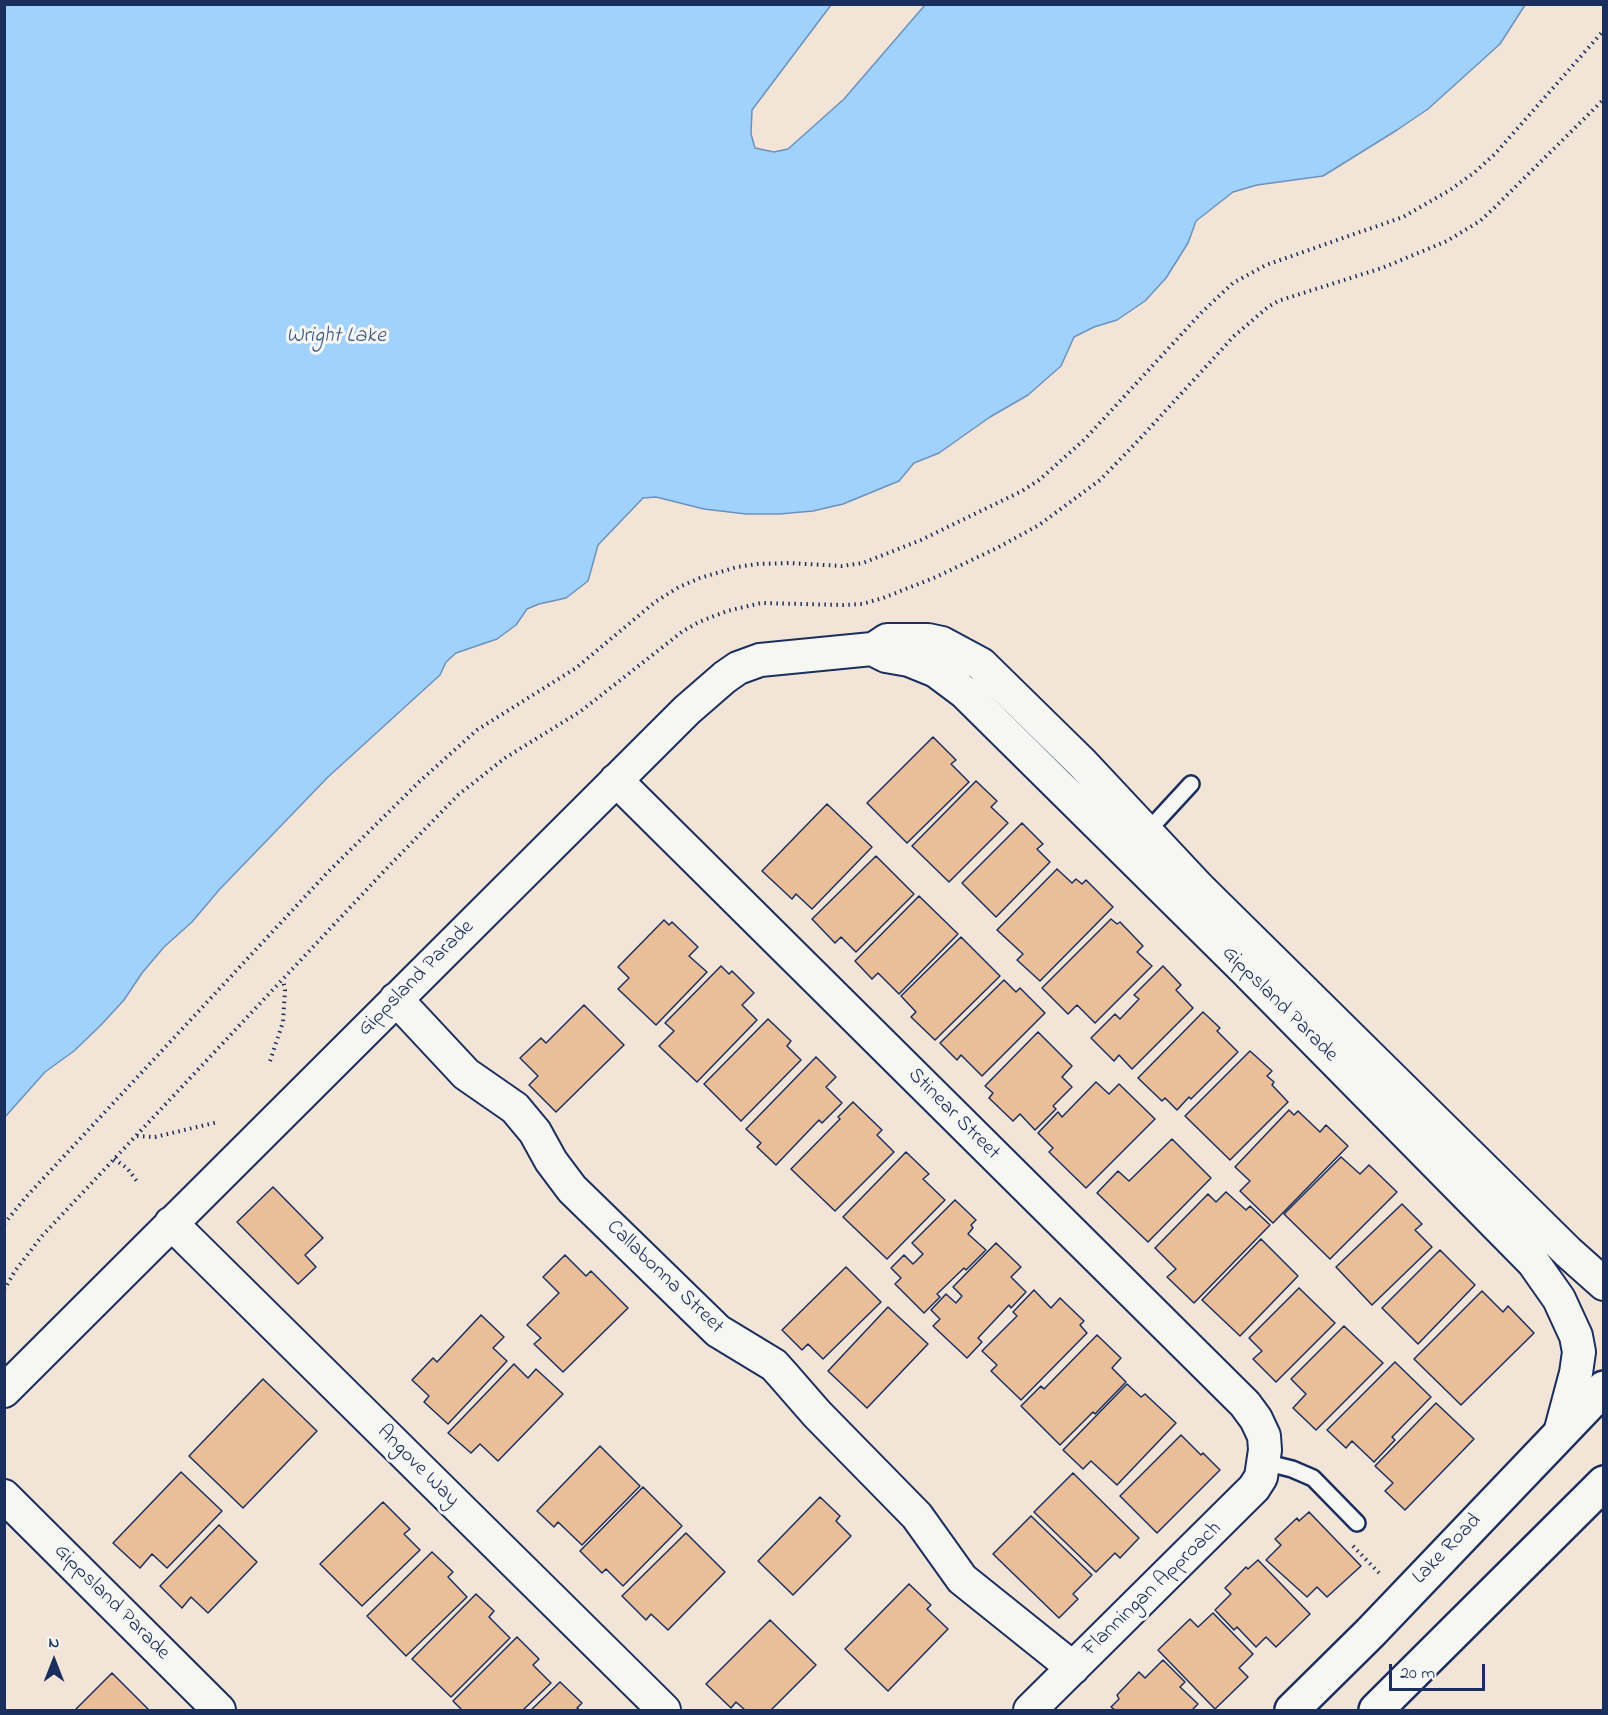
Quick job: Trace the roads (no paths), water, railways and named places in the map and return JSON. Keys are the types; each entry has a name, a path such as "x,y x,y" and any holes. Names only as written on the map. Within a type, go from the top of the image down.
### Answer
{"main road":[{"name":"Lake Road","path":"1292,1710 1370,1633 1560,1433 1599,1396"},
{"path":"1376,1710 1604,1483"}],"street":[{"name":"Gippsland Parade","path":"4,1391 616,780 725,676 738,668 772,658 872,649 887,640 928,640 948,646 981,664 1137,842 1533,1262 1568,1314 1579,1352 1576,1373 1560,1433"},
{"name":"Stinear Street","path":"616,780 1245,1404 1256,1419 1264,1436 1264,1462"},
{"name":"Gippsland Parade","path":"1137,842 1199,888 1568,1252 1604,1284"},
{"name":"Callabonna Street","path":"396,999 466,1074 520,1113 535,1132 559,1173 605,1222 718,1331 774,1365 817,1414 917,1515 962,1579 1073,1668"},
{"name":"Angove Way","path":"171,1223 664,1710"},
{"name":"Flanningan Approach","path":"1030,1710 1245,1499 1261,1477 1264,1462"},
{"name":"Gippsland Parade","path":"4,1496 219,1710"}],"lane":[{"path":"1137,842 1191,784"},
{"path":"1264,1462 1292,1469 1313,1478 1357,1523"}],"water":[{"name":"Wright Lake","path":"5,4 831,5 752,110 751,134 755,148 774,152 788,149 844,99 925,5 1525,5 1500,44 1428,109 1397,130 1323,176 1257,185 1233,192 1196,221 1188,243 1166,278 1145,301 1117,320 1094,327 1074,337 1061,366 1028,395 990,417 939,453 914,463 899,481 843,504 813,511 779,514 746,514 704,509 656,497 643,498 598,545 588,581 566,598 527,609 516,625 497,639 456,653 446,662 440,675 328,777 219,890 192,922 164,947 142,973 124,1000 101,1025 74,1051 45,1072 5,1117"}]}
